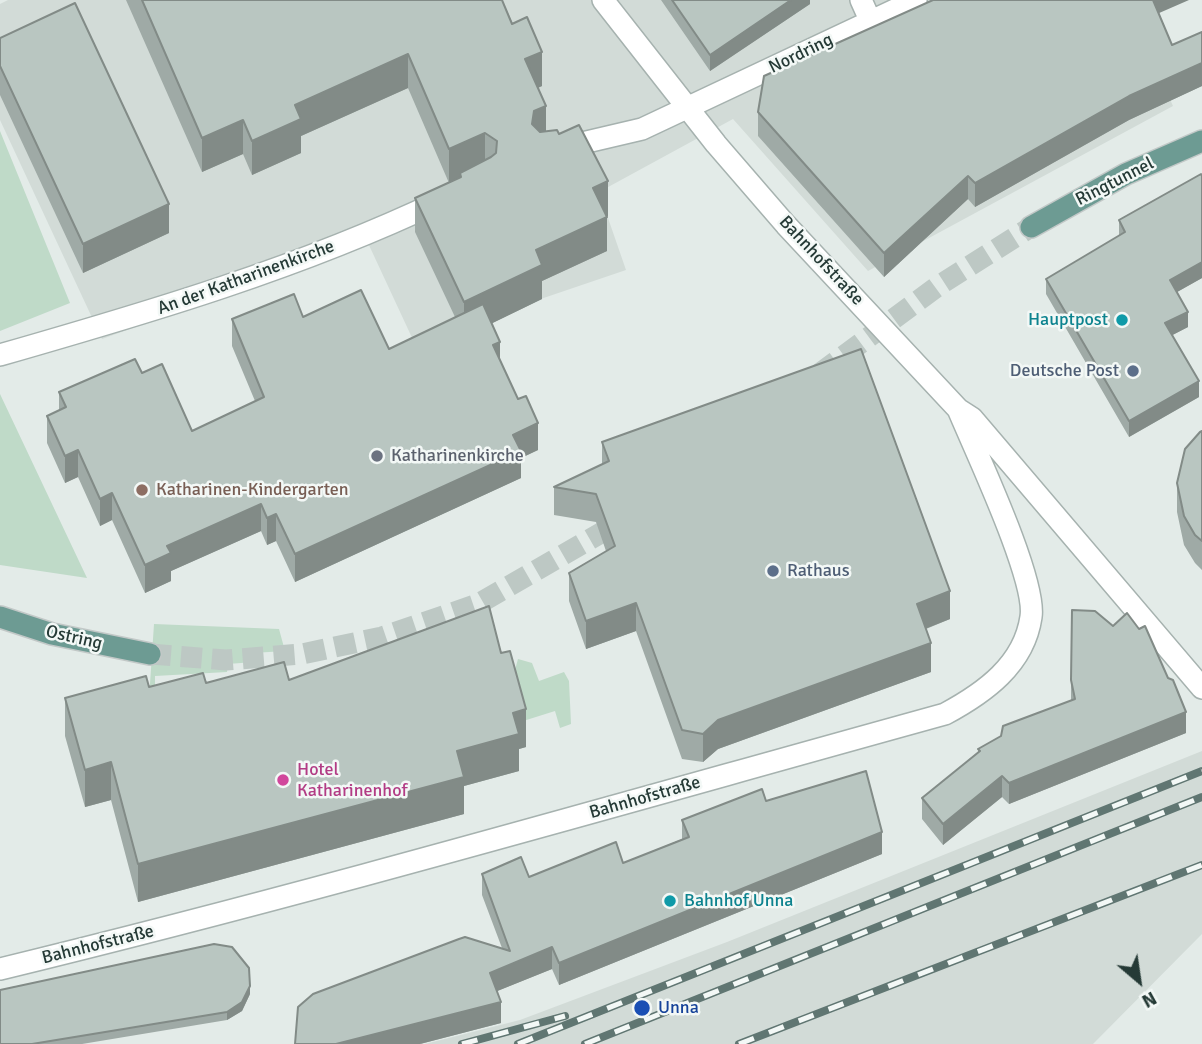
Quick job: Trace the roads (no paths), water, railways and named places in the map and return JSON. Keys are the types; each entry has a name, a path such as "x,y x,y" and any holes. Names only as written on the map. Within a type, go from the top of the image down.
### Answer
{"main road":[{"name":"Ringtunnel","path":"1031,227 1126,174 1202,141"},
{"name":"Ostring","path":"0,617 52,634 150,654"}],"street":[{"name":"Bahnhofstraße","path":"603,0 687,110 786,225 958,409 972,418 1060,518 1202,688"},
{"path":"861,0 870,20"},
{"name":"Nordring","path":"687,110 916,0"},
{"path":"544,155 642,129 687,110"},
{"name":"An der Katharinenkirche","path":"0,355 148,313 210,292 379,230 461,191"},
{"name":"Bahnhofstraße","path":"0,969 263,904 945,714 978,697 1005,672 1025,640 1032,615 1028,587 958,409"}],"tunnel":[{"path":"819,374 938,286 1031,227"},
{"path":"150,654 226,660 302,654 382,637 478,604 625,519"}],"railway":[{"path":"518,1044 1202,771"},
{"path":"585,1044 1202,797"},
{"path":"739,1044 1202,865"},
{"path":"462,1044 565,1016"}],"place":[{"name":"Hauptpost","path":"1122,320"},
{"name":"Deutsche Post","path":"1133,371"},
{"name":"Katharinenkirche","path":"377,456"},
{"name":"Katharinen-Kindergarten","path":"142,490"},
{"name":"Rathaus","path":"773,571"},
{"name":"Hotel Katharinenhof","path":"283,780"},
{"name":"Bahnhof Unna","path":"670,901"},
{"name":"Unna","path":"642,1008"}]}
